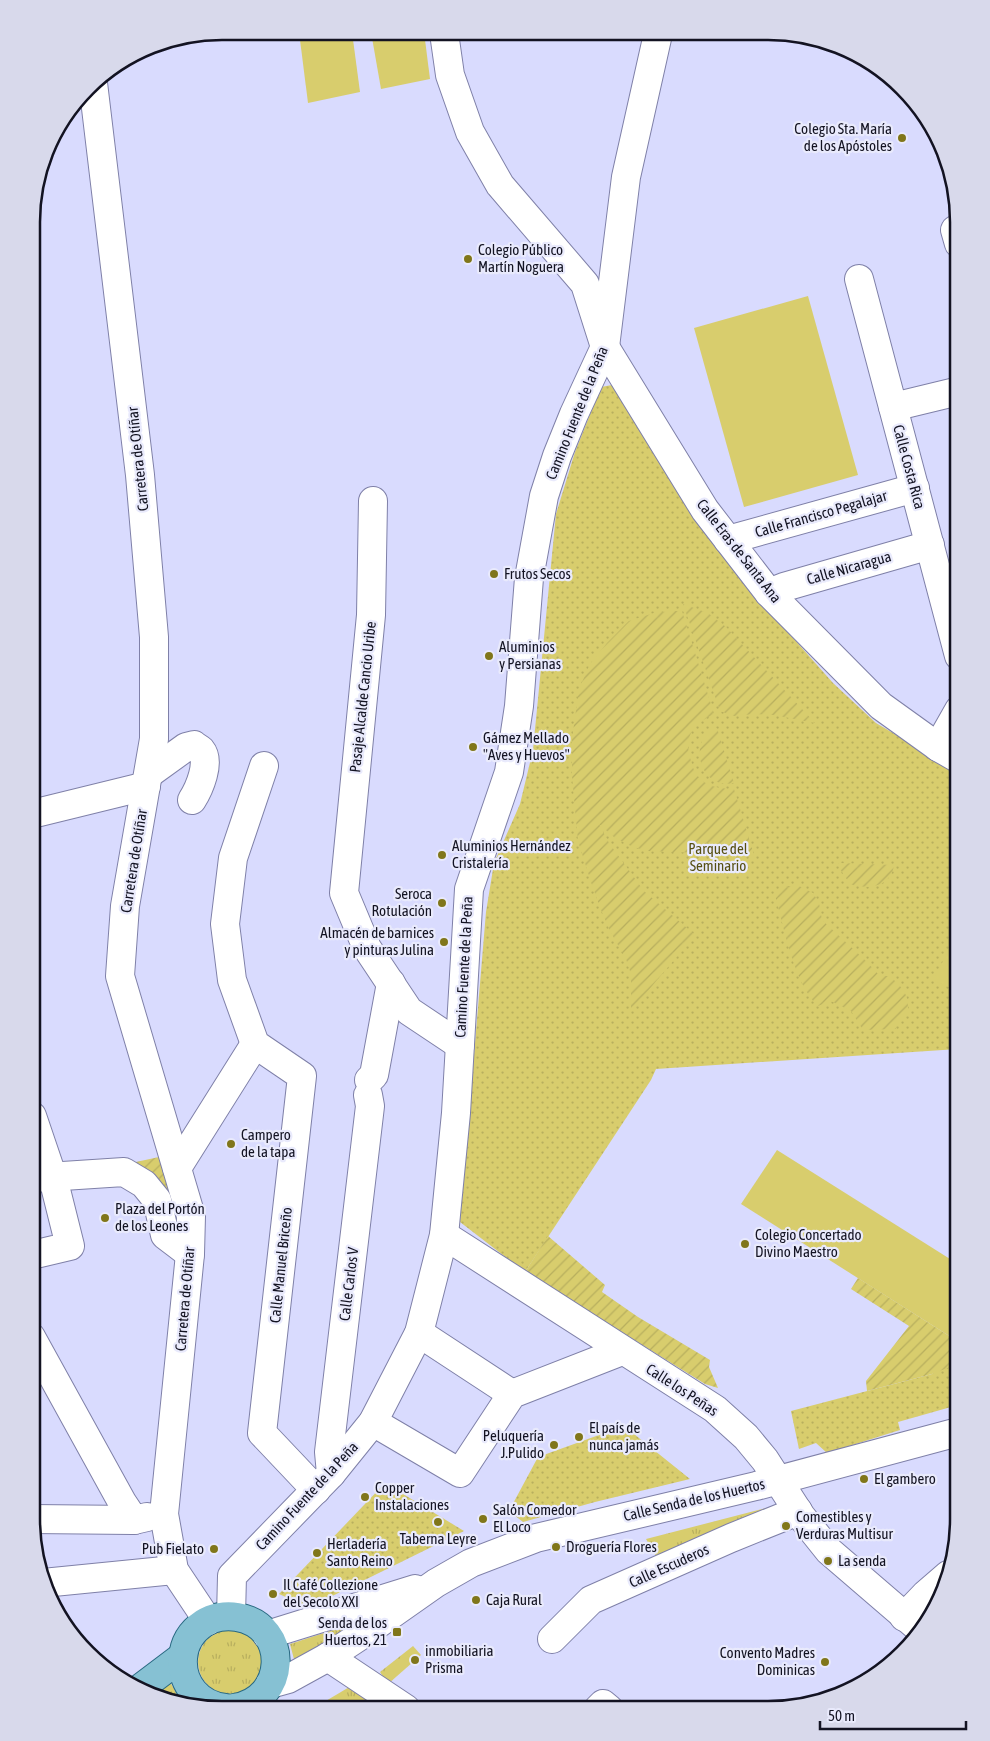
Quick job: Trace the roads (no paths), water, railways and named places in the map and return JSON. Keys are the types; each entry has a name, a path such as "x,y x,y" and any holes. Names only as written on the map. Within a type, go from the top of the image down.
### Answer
{"main road":[{"path":"202,1700 190,1688 183,1667 183,1656 191,1635 220,1618 252,1621 260,1627 273,1644 276,1654 275,1670 270,1684 255,1701"},
{"path":"146,1684 183,1656"}],"street":[{"name":"Calle Eras de Santa Ana","path":"445,40 450,75 470,132 500,184 585,284 605,347 705,510 769,593 880,706 948,753"},
{"name":"Camino Fuente de la Peña","path":"220,1618 232,1576 323,1482 373,1422 419,1333 444,1235 456,1114 469,889 509,772 519,706 529,578 544,496 557,456 577,406 605,347 626,177 657,40"},
{"name":"Carretera de Otíñar","path":"94,92 140,475 152,618 154,739 125,906 120,976 191,1216 190,1254 164,1514 174,1570 220,1618"},
{"name":"Calle Costa Rica","path":"859,279 950,622"},
{"path":"893,407 950,393"},
{"name":"Calle Francisco Pegalajar","path":"728,540 915,488"},
{"name":"Pasaje Alcalde Cancio Uribe","path":"373,501 372,615 344,893 367,948 390,983"},
{"name":"Calle Nicaragua","path":"769,593 784,586 930,545"},
{"path":"40,812 148,780 186,747 194,746 201,750 204,757 204,772 200,787 192,800"},
{"path":"177,1168 256,1044 232,980 225,924 233,858 264,766"},
{"path":"390,983 410,1012 460,1045"},
{"name":"Calle Carlos V","path":"323,1482 329,1452 370,1106 368,1087 374,1076 390,983"},
{"name":"Calle Manuel Briceño","path":"256,1044 302,1076 262,1433 323,1482"},
{"path":"40,1166 42,1178 70,1246 40,1253"},
{"path":"42,1178 124,1172 144,1184 157,1200 166,1235 190,1254"},
{"name":"Calle los Peñas","path":"444,1235 715,1409 746,1437 765,1460 798,1511 829,1551 913,1624"},
{"path":"419,1333 512,1394"},
{"path":"373,1422 460,1473 512,1394 622,1351"},
{"path":"40,1353 122,1502 134,1520"},
{"name":"Calle Senda de los Huertos","path":"270,1684 288,1679 328,1657 436,1583 471,1563 536,1538 777,1480 950,1434"},
{"name":"Calle Escuderos","path":"552,1639 592,1600 731,1538 798,1511"},
{"path":"40,1519 134,1520 164,1514"},
{"path":"52,1582 174,1570"},
{"name":"Calle Senda de los Huertos","path":"267,1635 436,1583"},
{"path":"913,1624 926,1594 938,1584"},
{"path":"328,1657 394,1701"}],"place":[{"name":"Colegio Sta. María de los Apóstoles","path":"902,138"},
{"name":"Colegio Público Martín Noguera","path":"468,259"},
{"name":"Frutos Secos","path":"494,574"},
{"name":"Aluminios y Persianas","path":"489,656"},
{"name":"Gámez Mellado \"Aves y Huevos\"","path":"473,747"},
{"name":"Aluminios Hernández Cristalería","path":"442,855"},
{"name":"Seroca Rotulación","path":"442,903"},
{"name":"Almacén de barnices y pinturas Julina","path":"444,942"},
{"name":"Campero de la tapa","path":"231,1144"},
{"name":"Plaza del Portón de los Leones","path":"105,1218"},
{"name":"Colegio Concertado Divino Maestro","path":"745,1244"},
{"name":"El país de nunca jamás","path":"579,1437"},
{"name":"Peluquería J.Pulido","path":"554,1445"},
{"name":"El gambero","path":"864,1479"},
{"name":"Copper Instalaciones","path":"365,1497"},
{"name":"Salón Comedor El Loco","path":"483,1519"},
{"name":"Taberna Leyre","path":"438,1522"},
{"name":"Comestibles y Verduras Multisur","path":"786,1526"},
{"name":"Droguería Flores","path":"556,1547"},
{"name":"Pub Fielato","path":"214,1549"},
{"name":"Herladería Santo Reino","path":"317,1553"},
{"name":"La senda","path":"828,1561"},
{"name":"Il Café Collezione del Secolo XXI","path":"273,1594"},
{"name":"Caja Rural","path":"476,1600"},
{"name":"Senda de los Huertos, 21","path":"397,1632"},
{"name":"inmobiliaria Prisma","path":"415,1660"},
{"name":"Convento Madres Dominicas","path":"825,1662"}],"park label":[{"name":"Parque del Seminario","path":"718,858"}]}
